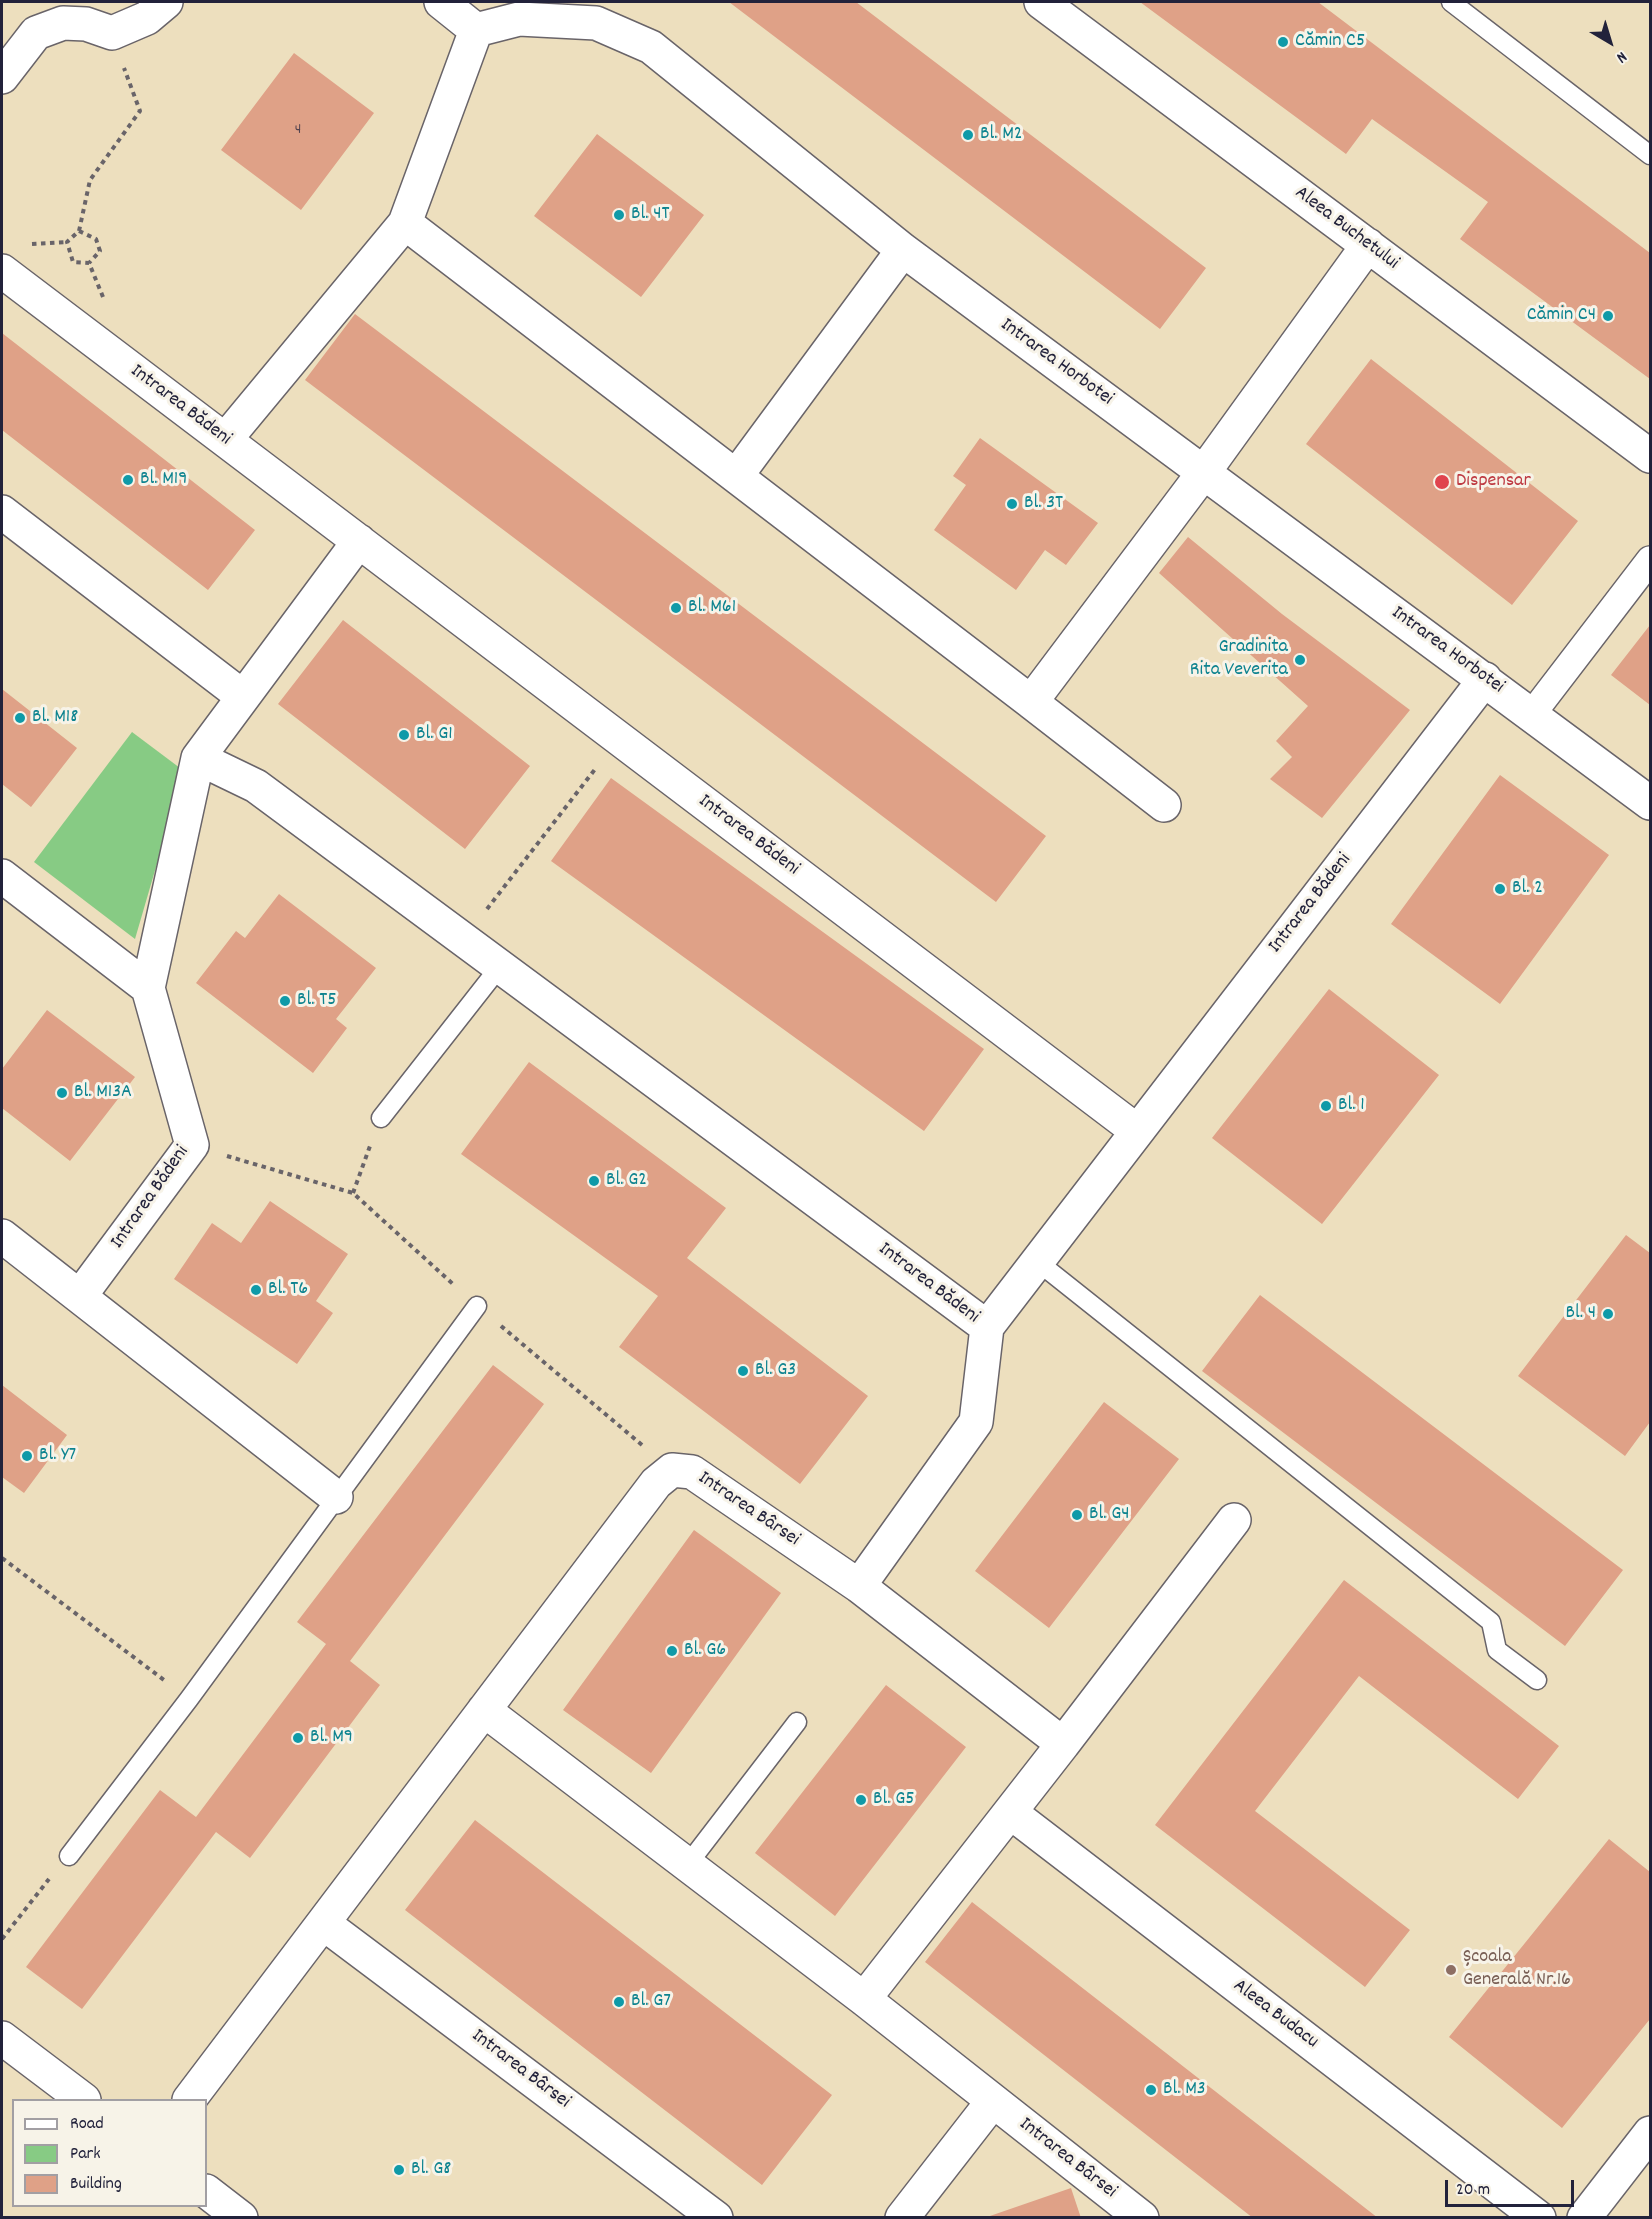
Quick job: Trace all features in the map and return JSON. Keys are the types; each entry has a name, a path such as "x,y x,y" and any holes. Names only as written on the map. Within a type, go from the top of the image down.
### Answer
{"street":[{"path":"2,77 36,33 63,23 86,24 112,33 147,18 166,2"},
{"path":"225,440 405,223 476,30 441,2"},
{"name":"Aleea Buchetului","path":"1041,2 1650,456"},
{"name":"Intrarea Horbotei","path":"476,30 519,19 596,23 651,47 903,250 1485,679 1650,804"},
{"path":"405,223 737,475 1164,805"},
{"path":"1031,702 1204,472 1368,245"},
{"path":"737,475 903,250"},
{"name":"Intrarea Bădeni","path":"2,271 1137,1131"},
{"path":"2,512 242,696"},
{"name":"Intrarea Bădeni","path":"80,1296 192,1145 147,988 198,758 359,541"},
{"path":"1532,714 1650,560"},
{"name":"Intrarea Bădeni","path":"859,1586 976,1422 987,1327 1485,679"},
{"name":"Intrarea Bădeni","path":"198,758 256,786 501,965 987,1327"},
{"path":"2,876 147,988"},
{"path":"2,1236 336,1497"},
{"name":"Intrarea Bârsei","path":"190,2099 656,1483 672,1470 692,1472 859,1586 1063,1744"},
{"path":"864,1999 1234,1520"},
{"name":"Intrarea Bârsei","path":"484,1710 864,1999 1142,2217"},
{"name":"Aleea Budacu","path":"1010,1812 1539,2217"},
{"name":"Intrarea Bârsei","path":"323,1923 716,2217"},
{"path":"2,2038 83,2099"},
{"path":"902,2217 993,2101"},
{"path":"1584,2217 1650,2133"},
{"path":"207,2192 241,2217"}],"lane":[{"path":"1451,2 1650,155"},
{"path":"381,1118 501,965"},
{"path":"1038,1262 1491,1622 1497,1650 1537,1680"},
{"path":"69,1856 189,1699 477,1306"},
{"path":"688,1864 797,1722"}],"path":[{"path":"89,263 100,251 96,239 79,231 90,180 140,111 112,33"},
{"path":"464,938 619,738"},
{"path":"353,1193 381,1118"},
{"path":"192,1145 353,1193 477,1306 672,1470"},
{"path":"2,1558 189,1699"},
{"path":"2,1939 69,1856"}],"green space":[{"path":"132,732 184,771 135,939 34,862"}],"building":[{"name":"Bl. M2","path":"729,2 856,2 1206,268 1160,329"},
{"path":"1140,2 1318,2 1650,253 1650,379 1460,239 1488,202 1372,119 1346,154"},
{"path":"294,53 374,113 301,210 221,150"},
{"name":"Bl. 4T","path":"597,134 704,215 641,297 534,216"},
{"name":"Bl. M61","path":"355,314 1046,836 996,902 305,380"},
{"name":"Bl. M19","path":"2,333 255,530 208,590 2,430"},
{"name":"Dispensar","path":"1371,359 1578,521 1512,605 1306,444"},
{"name":"Bl. 3T","path":"980,438 1098,523 1066,565 1045,550 1016,590 934,530 966,485 953,476"},
{"name":"Gradinita Rita Veverita","path":"1188,537 1282,614 1410,710 1322,818 1270,779 1292,757 1276,741 1308,706 1159,573"},
{"name":"Bl. G1","path":"343,620 530,766 465,849 278,704"},
{"path":"1650,625 1650,705 1611,675"},
{"name":"Bl. M18","path":"2,689 77,748 31,807 2,784"},
{"name":"Bl. 2","path":"1500,775 1609,855 1500,1004 1391,924"},
{"path":"611,778 984,1049 924,1131 551,861"},
{"name":"Bl. T5","path":"279,894 376,968 336,1019 347,1028 313,1073 196,983 236,931 245,938"},
{"name":"Bl. 1","path":"1329,989 1439,1075 1322,1224 1212,1138"},
{"name":"Bl. M13A","path":"47,1010 135,1077 70,1161 2,1108 2,1069"},
{"path":"529,1062 726,1208 687,1258 868,1396 800,1484 619,1347 658,1296 461,1154"},
{"name":"Bl. T6","path":"270,1201 348,1254 316,1301 333,1313 297,1364 174,1279 212,1223 241,1243"},
{"name":"Bl. 4","path":"1626,1235 1650,1253 1650,1422 1625,1456 1518,1376"},
{"path":"1260,1295 1623,1570 1565,1646 1202,1371"},
{"name":"Bl. M9","path":"493,1365 544,1404 350,1661 380,1685 250,1858 216,1832 82,2009 26,1967 160,1790 196,1817 326,1644 297,1622"},
{"name":"Bl. Y7","path":"2,1385 67,1435 24,1493 2,1477"},
{"name":"Bl. G4","path":"1104,1402 1179,1459 1049,1628 975,1571"},
{"name":"Bl. G6","path":"694,1530 781,1593 651,1773 563,1710"},
{"name":"Școala Generală Nr.16","path":"1344,1580 1559,1746 1518,1799 1359,1676 1255,1811 1410,1930 1365,1987 1155,1825"},
{"name":"Bl. G5","path":"886,1685 966,1747 835,1916 755,1853"},
{"name":"Bl. G7","path":"475,1820 832,2095 762,2185 405,1910"},
{"path":"1609,1839 1650,1872 1650,2019 1562,2128 1449,2037"},
{"name":"Bl. M3","path":"972,1902 1378,2218 1253,2218 925,1962"},
{"path":"1071,2188 1081,2218 987,2218 987,2217"}],"place":[{"name":"Cămin C5","path":"1283,42"},
{"name":"Bl. M2","path":"968,135"},
{"name":"Bl. 4T","path":"619,215"},
{"name":"Cămin C4","path":"1608,316"},
{"name":"Bl. M19","path":"128,480"},
{"name":"Dispensar","path":"1442,482"},
{"name":"Bl. 3T","path":"1012,504"},
{"name":"Bl. M61","path":"676,608"},
{"name":"Gradinita Rita Veverita","path":"1300,660"},
{"name":"Bl. M18","path":"20,718"},
{"name":"Bl. G1","path":"404,735"},
{"name":"Bl. 2","path":"1500,889"},
{"name":"Bl. T5","path":"285,1001"},
{"name":"Bl. M13A","path":"62,1093"},
{"name":"Bl. 1","path":"1326,1106"},
{"name":"Bl. G2","path":"594,1181"},
{"name":"Bl. T6","path":"256,1290"},
{"name":"Bl. 4","path":"1608,1314"},
{"name":"Bl. G3","path":"743,1371"},
{"name":"Bl. Y7","path":"27,1456"},
{"name":"Bl. G4","path":"1077,1515"},
{"name":"Bl. G6","path":"672,1651"},
{"name":"Bl. M9","path":"298,1738"},
{"name":"Bl. G5","path":"861,1800"},
{"name":"Școala Generală Nr.16","path":"1451,1970"},
{"name":"Bl. G7","path":"619,2002"},
{"name":"Bl. M3","path":"1151,2090"},
{"name":"Bl. G8","path":"399,2170"}]}
